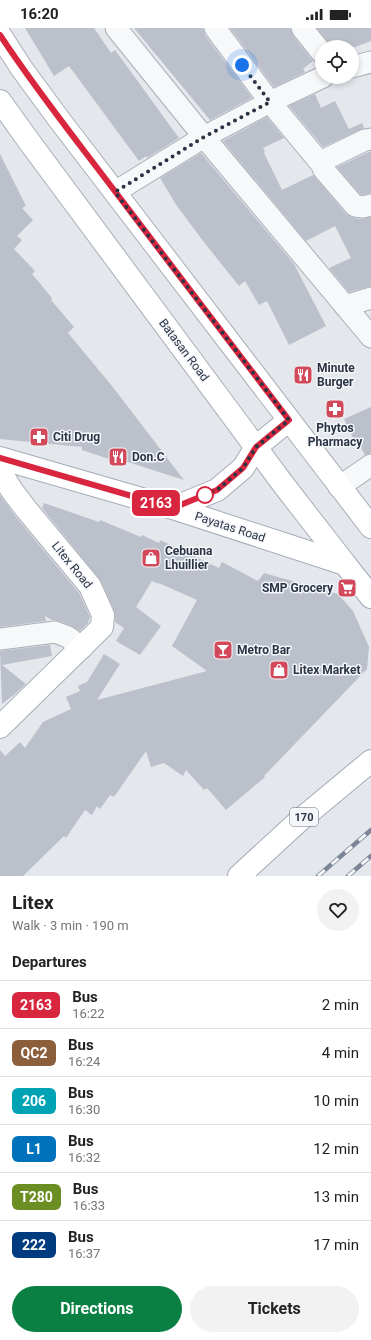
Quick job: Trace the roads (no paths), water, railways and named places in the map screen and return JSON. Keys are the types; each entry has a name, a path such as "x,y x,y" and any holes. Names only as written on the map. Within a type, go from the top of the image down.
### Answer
{"main road":[{"path":"0,35 22,69 58,118 371,527"},
{"name":"Batasan Road","path":"0,101 256,447 371,597"},
{"path":"173,508 217,490 243,468 256,447 289,420"},
{"name":"Payatas Road","path":"0,458 173,508 345,564"},
{"name":"Litex Road","path":"0,471 26,509 94,592 103,615 102,627 0,727"},
{"name":"170","path":"239,876 300,820 371,761"}],"street":[{"path":"116,28 204,137 371,337"},
{"path":"215,28 270,102 322,164 324,170 355,206 363,207 371,205"},
{"path":"302,28 315,44"},
{"path":"359,65 371,62"},
{"path":"115,192 204,137 270,102 315,81"},
{"path":"322,164 324,160 371,139"},
{"path":"345,306 371,298"},
{"path":"339,487 371,465"},
{"path":"0,639 55,632 68,637 82,648"}],"railway":[{"path":"318,876 371,830"},
{"path":"348,876 371,856"}],"place":[{"name":"Minute Burger","path":"303,375"},
{"name":"Phytos Pharmacy","path":"335,409"},
{"name":"Citi Drug","path":"39,437"},
{"name":"Don.C","path":"118,457"},
{"name":"Cebuana Lhuillier","path":"151,558"},
{"name":"SMP Grocery","path":"347,588"},
{"name":"Metro Bar","path":"223,650"},
{"name":"Litex Market","path":"279,670"}]}
